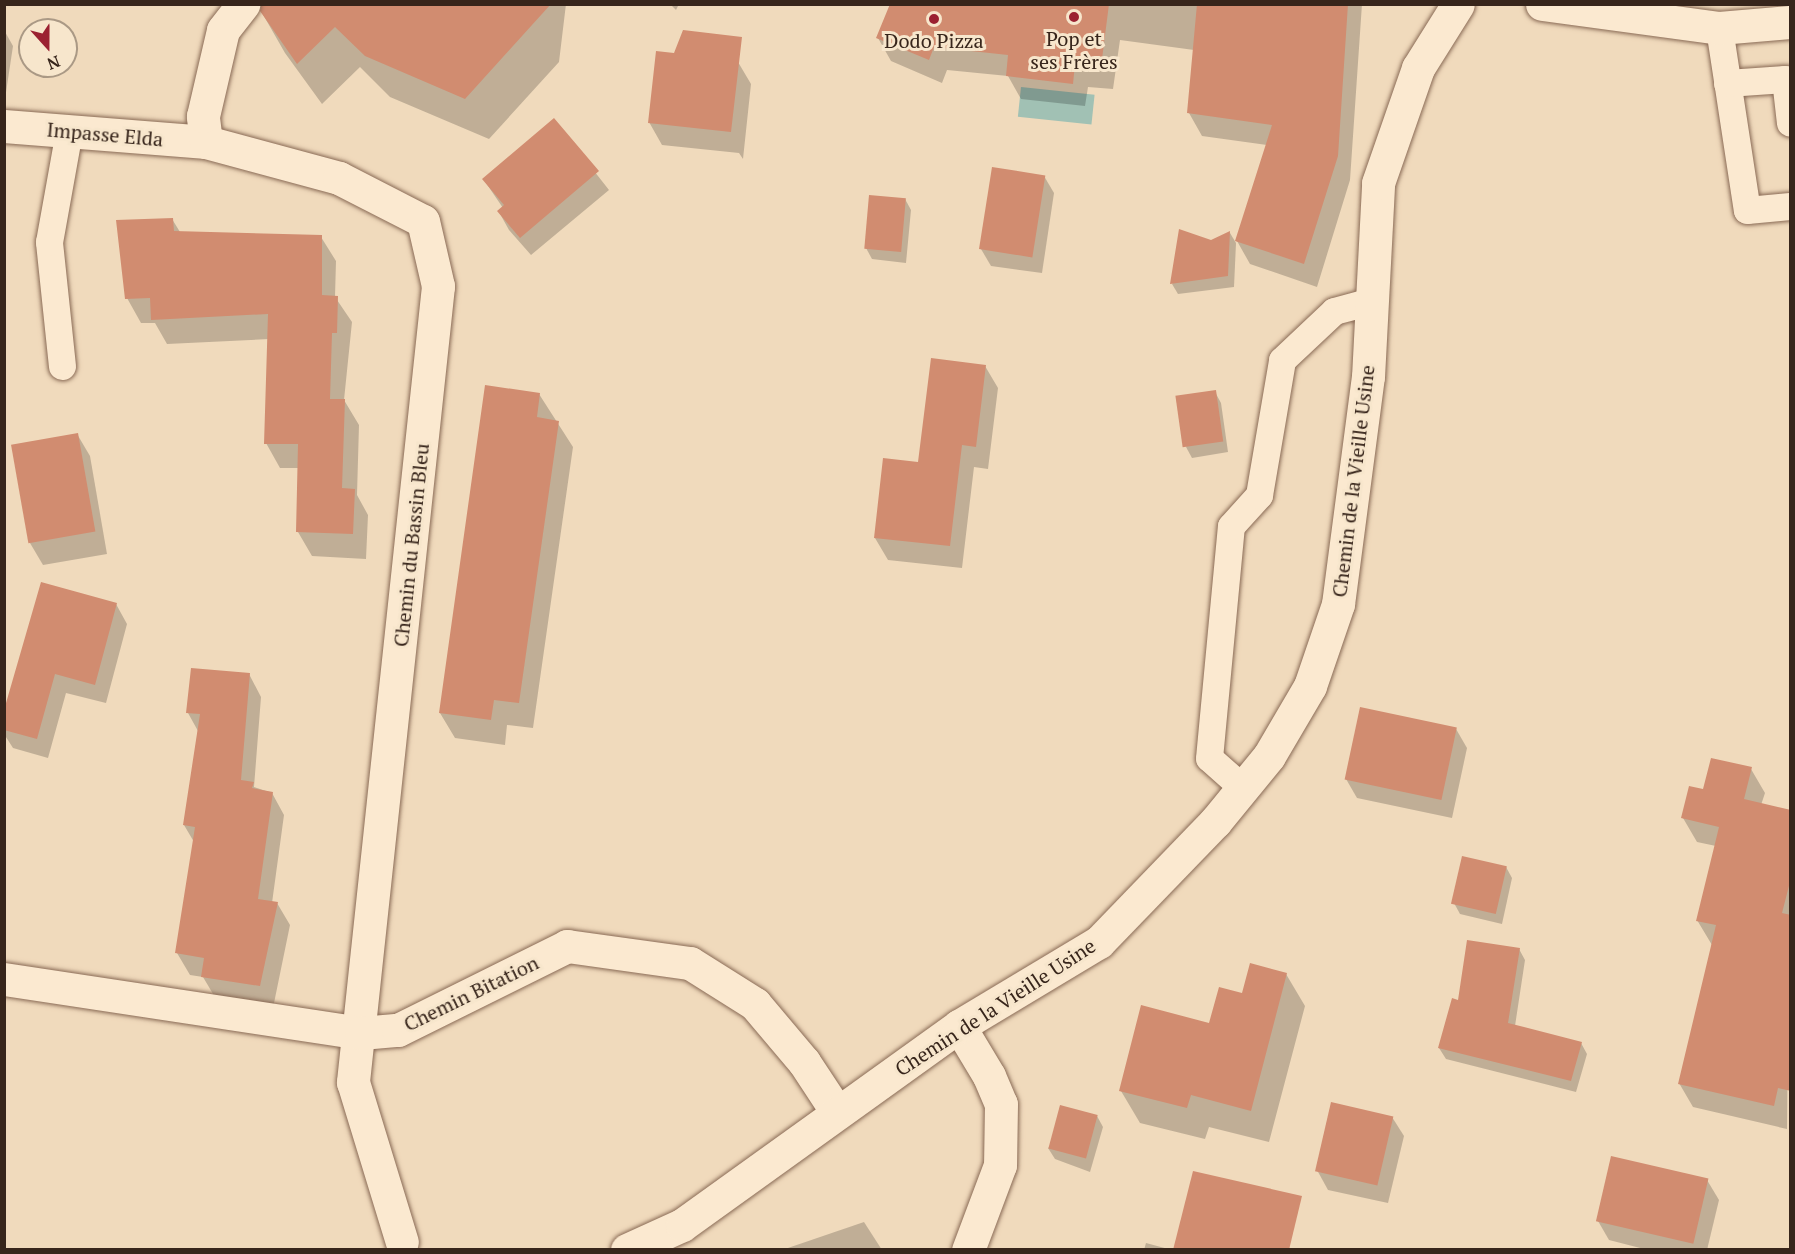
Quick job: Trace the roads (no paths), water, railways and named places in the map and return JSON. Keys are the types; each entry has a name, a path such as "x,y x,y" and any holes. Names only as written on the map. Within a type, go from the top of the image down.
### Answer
{"street":[{"path":"206,142 203,116 223,30 243,4"},
{"name":"Chemin de la Vieille Usine","path":"627,1250 682,1225 959,1026 1100,942 1243,788 1269,756 1310,686 1338,604 1365,400 1378,183 1418,68 1458,4"},
{"path":"1542,4 1719,28 1791,22"},
{"name":"Impasse Elda","path":"4,126 206,142"},
{"name":"Chemin du Bassin Bleu","path":"206,142 339,178 423,221 438,286 361,1034 353,1082 397,1247"},
{"name":"Chemin Bitation","path":"4,979 361,1034 398,1029 567,946 690,963 755,1004 804,1062 837,1112"},
{"path":"959,1026 989,1076 1001,1104 1000,1165 968,1250"}],"lane":[{"path":"1719,28 1747,210 1791,206"},
{"path":"1727,83 1785,79 1791,123"},
{"path":"62,366 49,242 69,131"},
{"path":"1243,788 1209,758 1230,526 1259,495 1282,360 1334,311 1372,301"}],"place":[{"name":"Pop et ses Frères","path":"1074,17"},
{"name":"Dodo Pizza","path":"934,19"}]}
